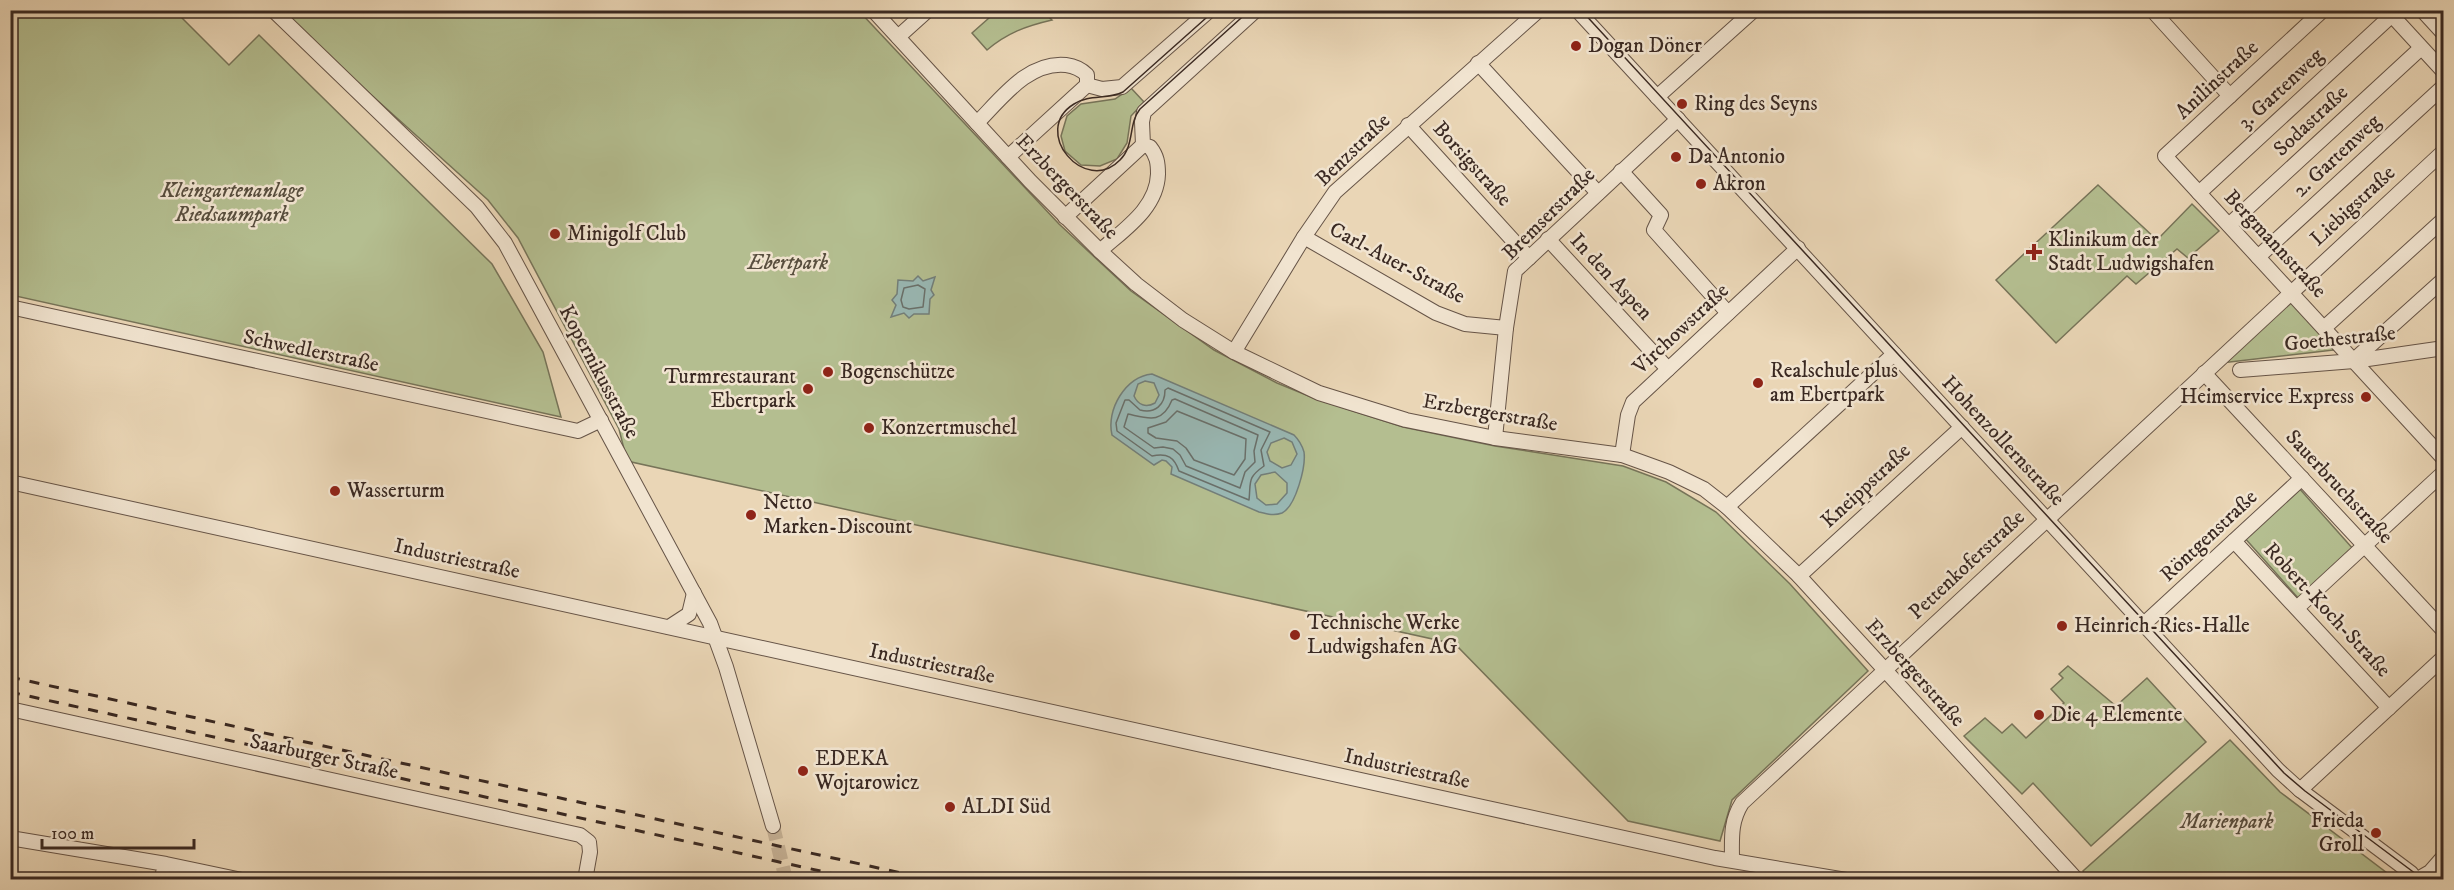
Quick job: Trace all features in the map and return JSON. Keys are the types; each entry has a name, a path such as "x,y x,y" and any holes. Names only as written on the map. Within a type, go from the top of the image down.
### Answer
{"street":[{"name":"Kopernikusstraße","path":"273,10 477,207 505,243 716,638 773,826"},
{"name":"Erzbergerstraße","path":"873,10 1008,157 1100,252 1136,284 1183,320 1234,352 1319,393 1406,420 1495,438 1622,455 1669,472 1704,489 1727,507 1799,576 2077,879"},
{"path":"898,37 928,10"},
{"path":"1087,85 1102,89 1122,87 1210,10"},
{"path":"1065,217 1143,145 1142,122 1149,106 1256,10"},
{"name":"Benzstraße","path":"1234,352 1304,237 1335,192 1539,10"},
{"name":"Hohenzollernstraße","path":"1577,10 2255,746 2300,790 2416,879"},
{"path":"1657,97 1754,10"},
{"path":"2152,10 2230,96"},
{"name":"Anilinstraße","path":"2165,156 2323,10"},
{"path":"2422,10 2441,26"},
{"path":"2390,13 2444,72"},
{"name":"3. Gartenweg","path":"2199,193 2390,13"},
{"name":"Sodastraße","path":"2229,225 2421,48"},
{"path":"1478,63 1598,193"},
{"path":"977,123 1028,74 1044,66 1068,65 1082,70 1087,75 1087,85 1008,157"},
{"name":"2. Gartenweg","path":"2258,256 2444,86"},
{"name":"Bremserstraße","path":"1495,438 1506,328 1515,271 1678,119"},
{"name":"Borsigstraße","path":"1408,125 1529,258"},
{"path":"1100,252 1147,207 1156,192 1158,164 1150,147 1143,145"},
{"name":"Liebigstraße","path":"2291,292 2444,151"},
{"name":"Bergmannstraße","path":"2165,156 2444,459"},
{"path":"1621,171 1661,215 1654,230 1728,313"},
{"path":"2324,328 2444,219"},
{"name":"Carl-Auer-Straße","path":"1304,237 1436,313 1465,324 1506,328"},
{"name":"In den Aspen","path":"1548,239 1668,369"},
{"name":"Virchowstraße","path":"1622,455 1628,415 1633,402 1797,248"},
{"path":"2354,361 2444,279"},
{"name":"Pettenkoferstraße","path":"1732,860 1732,826 1742,803 2291,292"},
{"name":"Schwedlerstraße","path":"10,307 578,431 601,420"},
{"name":"Goethestraße","path":"2240,370 2354,361 2444,348"},
{"path":"1727,507 1894,354"},
{"name":"Sauerbruchstraße","path":"2204,373 2444,631"},
{"name":"Kneippstraße","path":"1799,576 1962,427"},
{"path":"2297,608 2444,472"},
{"name":"Röntgenstraße","path":"2144,624 2302,478"},
{"name":"Industriestraße","path":"10,482 1732,860 1846,879"},
{"name":"Robert-Koch-Straße","path":"2234,541 2389,708"},
{"path":"669,627 689,614 694,593"},
{"path":"2300,790 2444,657"},
{"name":"Saarburger Straße","path":"10,709 580,835 589,842 585,879"},
{"path":"10,838 242,879"},
{"path":"2416,879 2430,872 2444,856"}],"green space":[{"name":"Kleingartenanlage Riedsaumpark","path":"11,10 175,11 229,65 259,35 492,264 543,352 561,417 11,295"},
{"path":"998,10 1043,11 1052,20 1017,31 987,50 972,33"},
{"name":"Ebertpark","path":"278,11 859,11 1059,224 1131,291 1214,350 1277,383 1316,399 1403,427 1495,446 1623,466 1666,482 1716,512 1790,584 1868,671 1732,800 1720,841 1628,821 1455,644 627,461 619,429 518,238 488,200"},
{"path":"1131,88 1144,102 1131,116 1127,143 1117,159 1100,166 1081,165 1065,151 1061,136 1067,116 1081,104 1115,99"},
{"path":"2098,185 2157,240 2192,204 2219,231 2188,258 2177,249 2136,284 2127,276 2056,343 1996,280"},
{"path":"2289,299 2334,350 2221,363"},
{"path":"2298,487 2354,550 2299,599 2243,536"},
{"path":"2068,666 2116,706 2147,678 2206,742 2091,846 2033,783 2022,794 1964,736 1985,718 2002,733 2012,724 2026,738 2064,703 2051,689 2063,678 2059,674"},
{"name":"Marienpark","path":"2230,740 2280,792 2395,879 2086,879 2083,871"}],"water":[{"path":"918,276 923,281 935,277 931,290 934,295 930,299 929,314 914,314 909,318 904,313 891,317 896,305 892,300 897,294 898,280 913,281"},
{"path":"1152,374 1294,435 1302,447 1304,458 1302,476 1296,494 1287,509 1276,514 1259,512 1171,474 1172,467 1166,461 1162,460 1154,465 1112,435 1112,415 1120,396 1126,388 1142,376","holes":["1145,381 1154,383 1159,395 1155,403 1148,405 1140,403 1134,396 1138,384","1284,438 1292,442 1297,454 1291,465 1282,468 1270,461 1267,452 1271,443","1275,472 1287,483 1287,493 1277,504 1266,505 1257,498 1255,484 1261,475"]}],"tunnel":[{"path":"773,826 786,880"}],"tram line":[{"path":"1215,10 1123,92 1074,104 1062,116 1058,129 1060,143 1067,156 1078,165 1092,170 1106,169 1120,160 1128,148 1134,121 1140,109 1250,10"},
{"path":"1581,10 2284,773 2424,880"}],"railway":[{"path":"10,677 933,880"},
{"path":"10,692 861,880"}],"place":[{"name":"Dogan Döner","path":"1576,46"},
{"name":"Ring des Seyns","path":"1682,104"},
{"name":"Da Antonio","path":"1676,157"},
{"name":"Akron","path":"1701,184"},
{"name":"Minigolf Club","path":"555,234"},
{"name":"Klinikum der Stadt Ludwigshafen","path":"2034,252"},
{"name":"Bogenschütze","path":"828,372"},
{"name":"Realschule plus am Ebertpark","path":"1758,383"},
{"name":"Turmrestaurant Ebertpark","path":"808,389"},
{"name":"Heimservice Express","path":"2366,397"},
{"name":"Konzertmuschel","path":"869,428"},
{"name":"Wasserturm","path":"335,491"},
{"name":"Netto Marken-Discount","path":"751,515"},
{"name":"Heinrich-Ries-Halle","path":"2062,626"},
{"name":"Technische Werke Ludwigshafen AG","path":"1295,635"},
{"name":"Die 4 Elemente","path":"2039,715"},
{"name":"EDEKA Wojtarowicz","path":"803,771"},
{"name":"ALDI Süd","path":"950,807"},
{"name":"Frieda Groll","path":"2376,833"}]}
